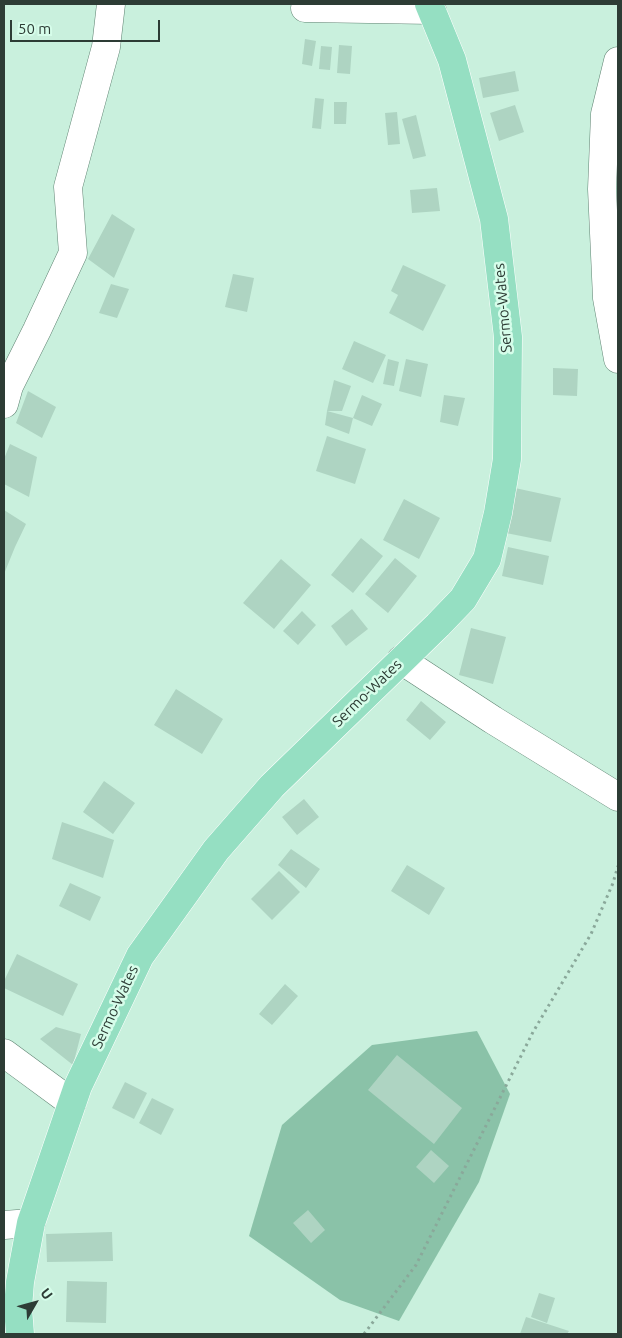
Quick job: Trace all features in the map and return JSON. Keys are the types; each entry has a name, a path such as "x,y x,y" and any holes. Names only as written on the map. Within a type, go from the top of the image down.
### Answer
{"main road":[{"name":"Sermo-Wates","path":"14,1317 31,1223 78,1086 140,956 216,850 272,786 463,599 487,559 498,513 507,459 508,337 494,218 452,60 431,7"}],"street":[{"path":"4,404 9,386 73,253 68,187 106,47 111,4"},
{"path":"305,8 431,7"},
{"path":"618,61 605,114 602,189 607,298 618,359"},
{"path":"401,660 493,720 618,797"},
{"path":"4,1053 72,1104"},
{"path":"4,1225 31,1223"}],"path":[{"path":"364,1334 416,1265 532,1032 590,934 613,883 618,866"}],"green space":[{"path":"477,1031 510,1094 479,1182 399,1321 340,1300 249,1236 282,1125 372,1045"}],"building":[{"path":"305,39 316,41 312,66 302,64"},
{"path":"339,45 352,46 350,74 337,73"},
{"path":"321,46 332,47 330,70 319,69"},
{"path":"515,71 519,91 483,98 479,78"},
{"path":"315,98 324,99 321,129 312,128"},
{"path":"334,102 347,102 346,124 334,124"},
{"path":"515,105 524,132 499,141 490,113"},
{"path":"397,112 400,144 388,145 385,113"},
{"path":"416,115 426,156 413,159 402,119"},
{"path":"437,188 440,211 412,213 410,190"},
{"path":"112,214 135,229 114,278 88,259"},
{"path":"403,265 446,285 423,331 389,313 398,295 391,291"},
{"path":"233,274 254,278 247,312 225,307"},
{"path":"111,284 129,289 117,318 99,313"},
{"path":"354,341 386,355 373,383 342,369"},
{"path":"388,359 399,362 394,386 383,384"},
{"path":"406,359 428,364 421,397 399,391"},
{"path":"553,368 578,369 577,396 553,395"},
{"path":"334,380 351,386 342,411 327,411"},
{"path":"28,391 56,407 42,438 16,423"},
{"path":"362,395 382,404 372,426 353,418"},
{"path":"444,395 465,398 458,426 440,422"},
{"path":"327,411 353,418 349,434 325,425"},
{"path":"327,436 366,449 355,484 316,471"},
{"path":"10,444 37,457 29,497 4,484 4,459"},
{"path":"515,488 561,498 551,542 506,533"},
{"path":"404,499 440,518 419,559 383,540"},
{"path":"4,510 26,524 4,574"},
{"path":"361,538 383,556 353,593 331,575"},
{"path":"508,547 549,556 543,585 502,576"},
{"path":"395,558 417,576 388,613 365,594"},
{"path":"281,559 311,585 274,629 243,603"},
{"path":"352,609 368,629 346,646 331,626"},
{"path":"302,611 316,625 298,645 283,631"},
{"path":"471,628 506,637 493,684 459,675"},
{"path":"176,689 223,719 202,754 154,725"},
{"path":"421,701 446,722 430,740 406,720"},
{"path":"104,781 135,803 113,834 83,812"},
{"path":"304,799 319,817 297,835 282,817"},
{"path":"62,822 114,840 103,878 52,859"},
{"path":"291,849 320,869 306,888 278,865"},
{"path":"407,865 445,888 429,915 391,891"},
{"path":"279,871 300,892 272,920 251,899"},
{"path":"70,883 101,897 90,921 59,906"},
{"path":"17,954 78,984 63,1016 4,988 4,981"},
{"path":"285,984 298,996 272,1025 259,1014"},
{"path":"56,1027 81,1034 73,1065 40,1039"},
{"path":"397,1055 462,1108 434,1144 368,1090"},
{"path":"125,1082 147,1093 134,1119 112,1108"},
{"path":"152,1098 174,1109 161,1135 139,1123"},
{"path":"431,1150 449,1166 434,1183 416,1167"},
{"path":"308,1210 325,1230 311,1243 293,1223"},
{"path":"112,1232 113,1261 47,1262 46,1234"},
{"path":"67,1281 107,1282 106,1323 66,1322"},
{"path":"539,1293 555,1298 547,1323 531,1317"},
{"path":"526,1317 569,1331 567,1334 520,1334"}]}
